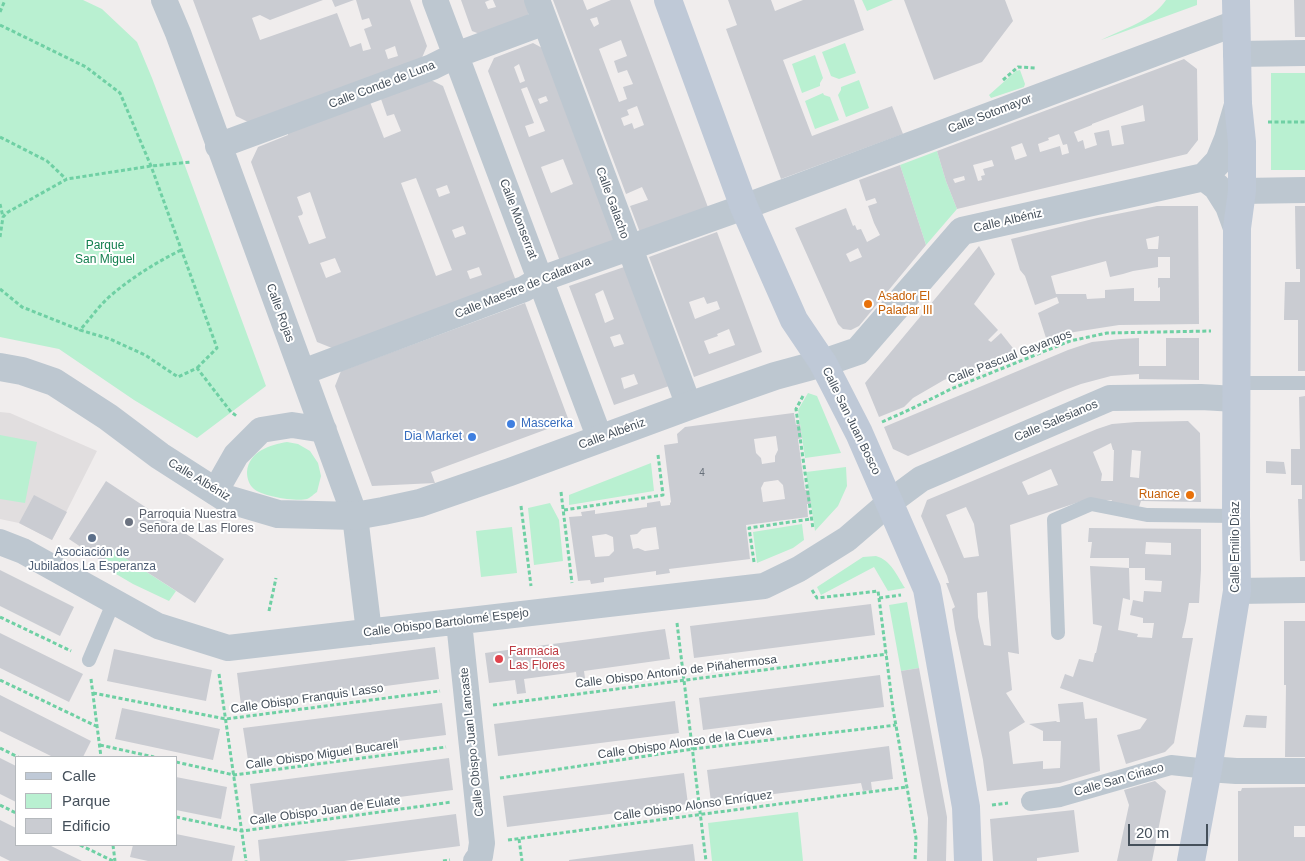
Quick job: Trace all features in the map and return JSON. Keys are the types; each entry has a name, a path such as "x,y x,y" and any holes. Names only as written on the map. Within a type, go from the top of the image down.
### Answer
{"main road":[{"name":"Calle San Juan Bosco","path":"668,0 744,207 794,320 823,363 859,433 927,589 966,807 968,861"},
{"name":"Calle Emilio Díaz","path":"1191,861 1237,591 1237,228 1242,191 1242,142 1238,104 1236,11"}],"street":[{"name":"Calle Rojas","path":"164,0 178,33 218,146 303,372 354,516 369,632"},
{"name":"Calle Monserrat","path":"435,0 600,439"},
{"name":"Calle Conde de Luna","path":"218,146 432,67 541,11"},
{"name":"Calle Galacho","path":"541,11 689,406"},
{"name":"Calle Sotomayor","path":"744,207 1026,100 1236,11"},
{"path":"1236,54 1305,53"},
{"name":"Calle Emilio Díaz","path":"1237,228 1229,206 1218,187 1204,177 1219,162 1238,104"},
{"name":"Calle Albéniz","path":"0,367 22,371 54,382 108,417 160,456 226,499 278,514 354,516 420,503 775,376 858,351 962,231 1204,177"},
{"path":"1242,191 1305,190"},
{"name":"Calle Maestre de Calatrava","path":"303,372 524,289 541,279 744,207"},
{"name":"Calle Salesianos","path":"890,502 921,479 1110,398 1201,397 1236,391"},
{"path":"215,492 236,455 261,430 292,425 324,430"},
{"name":"Calle Obispo Bartolomé Espejo","path":"0,542 23,551 158,626 228,648 764,586 799,569 847,538 890,502"},
{"path":"1237,591 1305,590"},
{"name":"Calle Obispo Juan Lancaste","path":"459,622 477,790 479,852"},
{"name":"Calle San Ciriaco","path":"1031,801 1060,797 1171,765 1208,769"},
{"path":"1208,769 1305,771"}],"lane":[{"path":"1236,391 1305,383"},
{"path":"1058,633 1054,520 1091,504 1147,515 1236,516"},
{"path":"89,660 114,601"}],"path":[{"path":"0,12 5,0"},
{"path":"0,25 86,67 120,93 151,166 218,348 197,368 178,377 145,355 22,307 0,289"},
{"path":"1262,122 1305,122"},
{"path":"0,137 47,161 67,179"},
{"path":"3,217 8,212 67,179 191,162"},
{"path":"0,204 3,217 0,237"},
{"path":"80,330 108,298 156,263 181,250"},
{"name":"Calle Pascual Gayangos","path":"859,433 951,389 1070,341 1107,334 1236,331"},
{"path":"1080,339 1082,346"},
{"path":"197,368 231,412 242,418"},
{"path":"807,389 796,410 814,535"},
{"path":"564,510 663,495 658,455"},
{"path":"561,492 572,589"},
{"path":"521,506 531,587"},
{"path":"754,566 749,528 811,519"},
{"path":"269,611 276,578"},
{"path":"812,591 817,598 878,591 896,726 916,838 915,861"},
{"path":"879,598 904,594"},
{"path":"0,617 89,660 101,756"},
{"path":"677,626 706,861"},
{"name":"Calle Obispo Antonio de Piñahermosa","path":"467,698 684,679 887,654"},
{"path":"219,667 246,861"},
{"path":"0,680 97,726"},
{"name":"Calle Obispo Franquis Lasso","path":"93,693 226,719 467,698"},
{"name":"Calle Obispo Alonso de la Cueva","path":"477,790 693,750 896,726"},
{"name":"Calle Obispo Miguel Bucareli","path":"178,762 234,775 472,744"},
{"path":"100,745 150,756"},
{"path":"0,748 16,756"},
{"name":"Calle Obispo Alonso Enríquez","path":"479,852 519,839 907,788"},
{"name":"Calle Obispo Juan de Eulate","path":"178,818 242,831 477,790"},
{"path":"0,805 15,812"},
{"path":"519,839 522,861"},
{"path":"82,846 114,861"},
{"path":"112,846 114,861"}],"shaded area":[{"path":"0,412 10,413 97,451 52,540 19,523 0,519"}],"green space":[{"name":"Parque San Miguel","path":"0,0 83,0 102,9 137,42 181,155 266,386 197,438 134,400 59,349 0,337"},
{"path":"862,0 893,0 867,11"},
{"path":"1166,0 1197,0 1197,5 1101,40 1145,19 1153,14"},
{"path":"845,43 856,73 839,79 831,76 822,52"},
{"path":"815,55 823,78 820,86 802,93 792,64"},
{"path":"1020,70 1025,84 1024,87 991,98 989,95 1016,71"},
{"path":"1271,73 1305,73 1305,170 1271,170"},
{"path":"859,80 869,108 846,117 838,95 841,87"},
{"path":"823,93 830,97 839,120 815,129 805,101"},
{"path":"937,151 957,209 926,245 900,165"},
{"path":"808,393 817,396 841,453 805,458 798,410"},
{"path":"0,435 37,442 25,503 0,499"},
{"path":"287,442 298,444 310,451 318,463 321,476 317,492 307,499 288,499 258,492 251,486 247,477 249,465 256,454 267,447"},
{"path":"651,463 654,491 569,505 569,495"},
{"path":"846,467 847,486 838,506 815,531 806,472"},
{"path":"550,503 559,520 563,561 534,565 528,508"},
{"path":"802,524 804,540 793,548 757,563 753,532"},
{"path":"512,527 517,573 481,577 476,531"},
{"path":"111,549 176,591 169,601 133,584 99,564"},
{"path":"876,556 890,565 905,588 888,591 874,567 821,595 817,587 863,557"},
{"path":"907,602 919,668 901,671 889,605"},
{"path":"798,812 803,861 712,861 708,823"}],"building":[{"path":"193,0 323,0 270,20 260,15 252,18 260,40 337,13 350,47 361,43 363,51 371,49 364,29 372,26 369,18 362,20 356,0 410,0 427,46 421,60 250,123 236,116","holes":["395,46 398,56 388,59 385,50"]},
{"path":"332,0 354,0 335,7"},
{"path":"461,0 490,0 485,2 488,9 496,7 493,0 528,0 531,8 525,21 485,36 472,31"},
{"path":"553,0 583,0 587,10 611,0 630,0 709,210 641,235 630,206 648,200 642,187 626,194","holes":["597,17 599,24 594,27 590,19","621,40 627,56 614,61 618,73 627,70 633,84 623,87 627,99 619,102 599,49","637,106 644,125 634,129 632,123 624,126 621,118 629,115 627,110"]},
{"path":"728,0 771,0 775,11 803,0 854,0 864,30 783,60 812,136 892,106 903,134 781,179 726,29 737,25"},
{"path":"904,0 1005,0 1013,21 982,62 934,80"},
{"path":"1294,0 1305,0 1305,37 1295,37"},
{"path":"533,43 546,50 618,243 561,264 488,71 494,58","holes":["519,64 525,81 520,83 514,67","527,87 545,131 529,137 525,126 534,123 521,89","546,96 548,101 540,104 538,99","563,159 573,184 551,193 541,167"]},
{"path":"1184,59 1197,69 1198,140 1187,154 957,209 937,151","holes":["1143,105 1145,121 1121,126 1124,144 1112,146 1109,130 1094,133 1097,145 1085,149 1083,140 1078,142 1074,132","1059,134 1063,145 1067,144 1069,153 1062,155 1060,146 1040,152 1038,144 1049,140 1048,138","1022,143 1027,156 1015,160 1011,147","992,160 994,166 983,169 985,175 981,176 982,180 978,181 973,165","964,176 965,180 955,183 953,179"]},
{"path":"431,80 443,86 516,281 332,348 317,342 251,162 258,147 288,135 288,133 370,102 384,138 401,131 394,114 387,116 381,99","holes":["416,178 452,270 436,276 401,183","447,185 450,193 439,197 436,189","310,192 326,238 309,244 298,216 303,213 297,197","463,226 466,234 455,238 452,230","335,258 341,272 326,278 320,263","479,267 482,275 470,279 467,271"]},
{"path":"900,165 926,245 859,326 851,330 843,329 838,324 795,228 846,208 853,226 855,225 857,230 861,229 867,242 880,235 868,206 877,203 875,198 866,201 859,180","holes":["858,248 862,257 850,262 846,254"]},
{"path":"1157,206 1198,206 1199,324 1119,325 1068,333 1047,341 1038,313 1059,303 1057,297 1035,305 1025,276 1020,270 1011,239 1097,218","holes":["1159,236 1158,249 1148,249 1146,239","1158,257 1170,257 1170,278 1158,278 1160,301 1134,301 1134,288 1105,290 1105,298 1087,299 1086,294 1056,294 1051,276 1106,261 1110,277 1158,267"]},
{"path":"1295,206 1305,206 1305,371 1298,371 1298,320 1284,320 1285,282 1300,282 1300,269 1296,269"},
{"path":"717,232 762,352 694,377 649,257","holes":["704,297 707,304 717,301 720,309 695,319 689,302","729,329 735,345 709,354 704,341 718,336 717,334"]},
{"path":"979,246 995,274 974,304 998,330 988,340 991,342 1001,333 1016,352 944,380 913,398 904,407 879,417 865,383"},
{"path":"627,266 672,385 614,405 569,286","holes":["603,290 614,319 605,323 595,294","620,334 624,344 614,347 610,337","634,374 638,384 624,389 621,378"]},
{"path":"525,303 569,421 431,472 435,483 372,486 335,386 341,371"},
{"path":"1139,338 1139,366 1166,366 1166,338 1199,338 1199,380 1139,379 1139,374 1111,376 1065,390 908,456 893,449 884,427 1068,350 1092,342"},
{"path":"1305,396 1305,561 1300,561 1298,499 1302,499 1302,485 1291,485 1291,449 1300,449 1299,397"},
{"path":"794,413 796,425 800,424 802,438 798,439 805,490 809,490 811,504 807,504 808,517 746,525 750,559 669,569 670,573 656,575 656,571 604,578 604,582 591,584 590,580 578,581 569,517 582,516 581,512 595,510 595,514 647,507 647,503 660,501 661,506 670,505 664,445 678,443 677,434 685,427","holes":["776,436 778,450 775,462 762,464 761,458 756,453 754,439","778,480 783,485 785,499 763,502 761,488 764,482","656,527 659,549 645,551 638,548 633,549 630,535 637,534 642,529","606,534 613,537 614,551 609,556 595,557 592,536"]},
{"path":"1188,421 1200,433 1201,502 1141,501 1139,507 1111,502 1112,500 1085,500 1010,525 1019,654 1008,652 1012,690 1006,693 1025,722 1009,732 1013,764 1043,761 1043,769 1060,768 1061,741 1043,741 1043,731 1029,724 1060,722 1058,704 1083,702 1085,719 1097,718 1100,771 1060,783 987,791 983,760 955,629 952,609 955,607 946,583 949,583 947,576 921,516 927,500 1097,429 1112,424","holes":["1111,443 1114,450 1113,481 1101,481 1102,474 1093,452","1132,450 1141,451 1139,478 1130,477","1051,469 1058,485 1028,495 1022,482","966,507 974,524 979,556 964,558 946,515","987,591 991,646 984,645 978,617 977,593"]},
{"path":"1266,461 1284,462 1286,474 1266,473"},
{"name":"Parroquia Nuestra Señora de Las Flores","path":"106,481 224,559 195,603 111,549 103,562 69,539"},
{"path":"34,495 67,512 52,540 19,523"},
{"path":"1089,528 1201,529 1199,603 1189,603 1182,638 1193,638 1174,743 1165,752 1126,764 1117,735 1140,729 1147,719 1060,688 1065,674 1073,677 1079,659 1093,662 1096,653 1102,626 1093,624 1090,566 1129,568 1129,558 1090,558 1092,542 1088,542","holes":["1146,542 1171,543 1171,555 1145,554","1129,568 1145,568 1145,580 1162,581 1161,592 1144,591 1143,602 1133,600 1130,615 1143,618 1143,623 1154,623 1152,638 1137,637 1138,634 1118,630 1123,598 1130,600"]},
{"path":"0,570 74,607 60,636 0,606"},
{"path":"871,604 875,635 694,658 690,626"},
{"path":"1284,621 1305,621 1305,757 1285,757 1286,685 1284,685"},
{"path":"665,629 670,659 584,671 586,685 578,686 576,672 524,679 526,693 517,694 515,680 489,683 485,653"},
{"path":"0,633 83,674 69,702 0,668"},
{"path":"435,647 439,679 241,705 237,673"},
{"path":"114,649 212,670 206,701 107,681"},
{"path":"919,668 947,817 946,861 927,861 928,818 901,671"},
{"path":"880,675 884,707 703,730 699,698"},
{"path":"0,695 91,741 84,756 51,756 0,731"},
{"path":"675,701 679,733 498,756 494,724"},
{"path":"442,703 446,735 248,760 243,728"},
{"path":"122,708 220,729 213,760 115,739"},
{"path":"1246,715 1267,716 1266,728 1243,727"},
{"path":"889,746 893,779 871,782 872,790 863,791 861,783 711,802 707,770"},
{"path":"0,758 15,766 15,802 0,794"},
{"path":"449,758 453,790 254,816 250,784"},
{"path":"684,773 688,804 507,827 503,796"},
{"path":"178,777 227,787 221,819 178,810"},
{"path":"1155,781 1166,791 1152,861 1117,861 1129,805 1124,790"},
{"path":"1305,787 1305,826 1294,826 1294,837 1305,837 1305,861 1238,861 1238,791 1241,791 1242,788"},
{"path":"1074,810 1079,852 1037,858 1037,861 993,861 990,819"},
{"path":"456,814 460,846 344,861 260,861 258,840"},
{"path":"0,820 15,828 15,846 51,846 82,861 10,861 0,856"},
{"path":"178,834 235,846 232,861 148,861 130,857 133,846 178,846"},
{"path":"693,844 695,861 569,861 569,860"}],"place":[{"name":"Asador El Paladar III","path":"868,304"},
{"name":"Mascerka","path":"511,424"},
{"name":"Dia Market","path":"472,437"},
{"name":"Ruance","path":"1190,495"},
{"name":"Parroquia Nuestra Señora de Las Flores","path":"129,522"},
{"name":"Asociación de Jubilados La Esperanza","path":"92,538"},
{"name":"Farmacia Las Flores","path":"499,659"}]}
